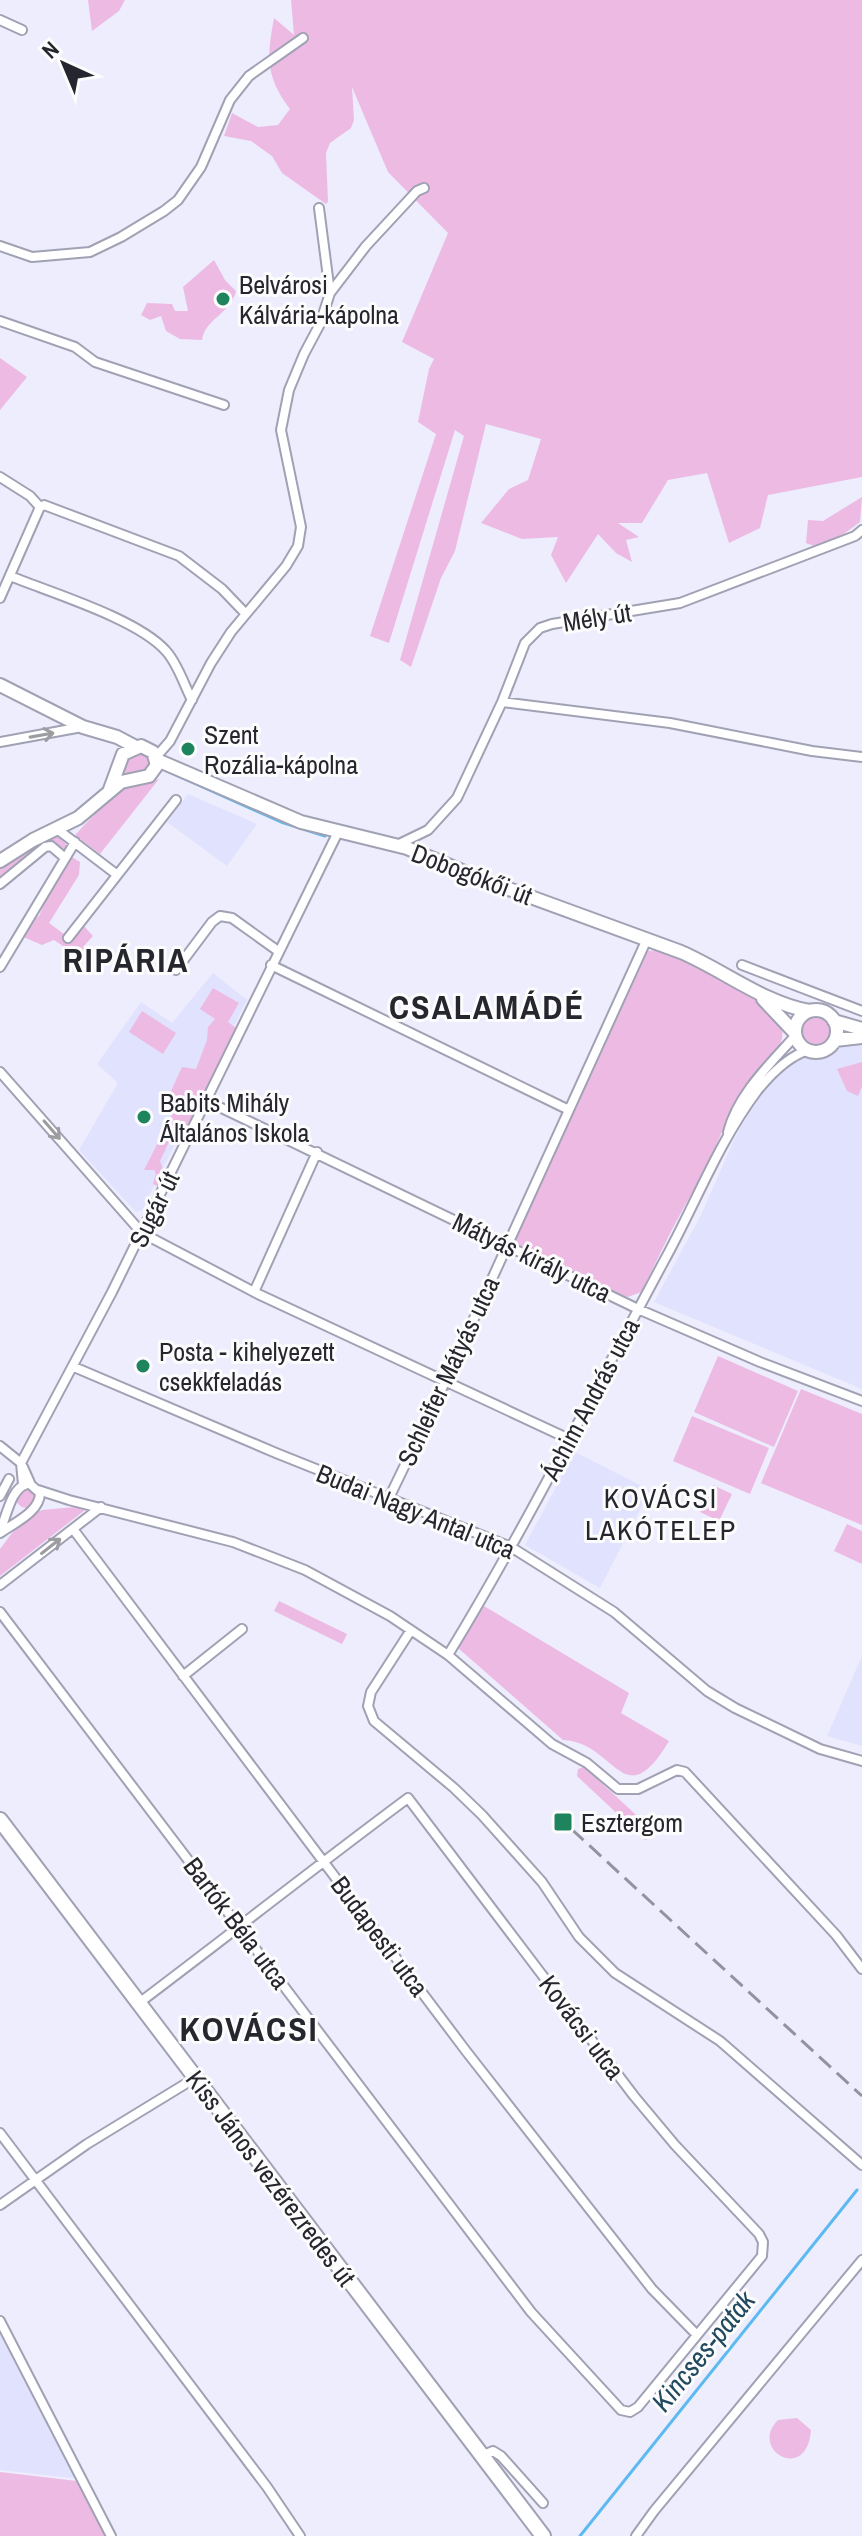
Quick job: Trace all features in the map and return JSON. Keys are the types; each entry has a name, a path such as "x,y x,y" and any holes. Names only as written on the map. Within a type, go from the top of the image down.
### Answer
{"main road":[{"path":"0,685 83,727 117,737 136,747 145,747 155,759 149,776 121,782 78,818 33,840 0,861"},
{"path":"100,733 117,744 122,774 130,780"},
{"path":"109,792 121,759 136,747"},
{"name":"Dobogókői út","path":"155,759 301,822 396,846 647,939 708,963 783,1005 809,1011"},
{"name":"Dobogókői út","path":"752,989 796,1034"},
{"path":"862,1029 834,1021 823,1011 809,1011 798,1021 796,1034 800,1044 809,1050 823,1050 835,1040 862,1037"},
{"path":"834,1021 837,1029 835,1040"},
{"name":"Kiss János vezérezredes út","path":"0,1820 543,2536"}],"street":[{"path":"0,20 22,30"},
{"path":"0,246 32,257 90,252 164,211 178,200 201,167 230,100 249,76 303,38"},
{"path":"155,759 168,744 211,663 245,613 295,553 301,539 299,513 281,430 284,408 295,374 320,324 330,293 366,246 421,189"},
{"path":"319,208 330,293"},
{"path":"0,321 75,347 95,362 224,405"},
{"path":"0,477 30,496 40,507"},
{"path":"40,507 44,505 179,556 222,589 245,613"},
{"path":"0,598 40,507"},
{"name":"Mély út","path":"396,846 428,830 457,798 502,702 525,643 534,632 546,625 680,603 855,536 862,530"},
{"path":"10,576 129,624 155,639 170,654 192,700"},
{"path":"502,702 670,723 812,751 862,757"},
{"path":"0,742 83,727"},
{"path":"68,938 176,800"},
{"path":"57,829 116,874"},
{"name":"Sugár út","path":"21,1463 142,1233 339,830"},
{"path":"0,967 75,842"},
{"path":"0,884 45,847 51,846 65,858"},
{"path":"176,970 212,922 223,916 232,918 278,951"},
{"name":"Schleifer Mátyás utca","path":"389,1498 647,939"},
{"path":"271,965 569,1110"},
{"path":"742,965 862,1011"},
{"name":"Áchim András utca","path":"448,1655 511,1547 638,1309 725,1141 741,1102 796,1034"},
{"name":"Áchim András utca","path":"725,1141 765,1083 790,1060 809,1050"},
{"path":"0,1072 142,1233 254,1292 569,1439"},
{"name":"Mátyás király utca","path":"207,1101 638,1309 760,1362 862,1401"},
{"path":"254,1292 317,1152"},
{"name":"Budai Nagy Antal utca","path":"74,1367 264,1449 511,1547 614,1612 707,1691 820,1749 862,1761"},
{"path":"0,1446 21,1463 40,1502"},
{"path":"0,1496 9,1479"},
{"path":"0,1532 16,1489 31,1486 69,1500 263,1551 336,1585 448,1655 552,1744 587,1763 616,1788 643,1788 677,1770 692,1776 836,1935 862,1969"},
{"path":"0,1532 40,1502 69,1500"},
{"path":"13,1501 21,1510 30,1511"},
{"path":"0,1585 101,1507"},
{"name":"Budapesti utca","path":"73,1529 466,2051 652,2289 697,2335"},
{"name":"Bartók Béla utca","path":"0,1612 531,2312 618,2407 630,2412 638,2407 697,2335"},
{"path":"183,1676 242,1629"},
{"path":"411,1630 371,1692 368,1706 374,1721 482,1815 536,1874 579,1937 609,1967 642,1993 720,2041 862,2165"},
{"name":"Kovácsi utca","path":"324,1861 408,1798 634,2096 675,2145 759,2234 764,2249 757,2262 697,2335"},
{"path":"139,2003 324,1861"},
{"path":"0,2205 195,2078"},
{"path":"0,2133 267,2487 300,2536"},
{"path":"636,2536 862,2260"},
{"path":"0,2321 111,2536"},
{"path":"481,2456 493,2451 501,2456 543,2503"}],"shaded area":[{"path":"88,0 125,0 119,11 92,31"},
{"path":"291,0 862,0 862,477 768,495 760,528 729,543 707,473 668,480 642,523 618,523 639,537 626,540 632,562 616,553 598,534 566,583 551,555 558,537 522,539 481,523 509,489 528,480 541,439 486,424 455,551 441,578 411,667 400,660 464,436 455,430 389,643 370,636 436,434 418,422 434,359 402,342 448,233 388,172 352,87 354,120 351,128 330,143 326,153 326,204 282,173 272,156 251,141 224,136 232,113 258,127 278,125 290,109 272,76 269,55 274,18 294,35"},
{"path":"214,260 225,280 236,291 229,305 208,327 202,340 180,339 166,331 161,316 150,320 141,315 147,303 172,304 175,311 188,311 183,287"},
{"path":"0,358 27,377 0,410"},
{"path":"862,497 860,522 841,536 814,546 806,543 808,520 823,521"},
{"path":"149,751 152,770 127,775 122,768 125,755"},
{"path":"159,779 100,854 75,835 123,784 141,786"},
{"path":"188,794 257,824 227,866 167,822"},
{"path":"56,834 67,845 63,850 51,845 0,877 0,866"},
{"path":"72,857 80,862 79,875 49,923 64,934 82,924 93,936 83,947 102,967 103,973 54,940 42,945 21,936 30,922 39,916 52,886"},
{"path":"659,950 745,991 774,1014 782,1034 777,1050 738,1099 641,1292 628,1297 513,1245 648,951"},
{"name":"Babits Mihály Általános Iskola","path":"213,973 247,1000 142,1210 136,1212 79,1150 118,1083 97,1064 141,1002 172,1023"},
{"path":"213,988 239,1003 228,1022 236,1028 235,1034 189,1123 169,1142 160,1161 165,1175 159,1187 153,1184 154,1170 144,1170 174,1111 166,1102 182,1067 196,1069 207,1040 208,1027 215,1019 200,1009"},
{"path":"142,1011 176,1033 163,1054 129,1032"},
{"path":"816,1014 828,1019 833,1031 828,1043 816,1048 804,1043 799,1031 804,1019"},
{"path":"850,1040 862,1040 862,1389 654,1302 701,1215 757,1097 796,1058 808,1058"},
{"path":"862,1062 862,1086 858,1096 847,1091 837,1069"},
{"path":"718,1356 798,1391 774,1447 694,1412"},
{"path":"801,1389 862,1414 862,1525 761,1483"},
{"path":"692,1416 769,1448 750,1494 673,1461"},
{"path":"575,1452 650,1490 600,1588 525,1545"},
{"path":"713,1485 732,1494 719,1521 700,1512"},
{"path":"26,1488 33,1491 36,1498 33,1505 26,1508 19,1505 16,1498 19,1491"},
{"path":"75,1507 85,1510 0,1576 0,1549 21,1521 42,1510"},
{"path":"847,1524 862,1531 862,1564 834,1551"},
{"path":"279,1601 347,1634 342,1644 274,1611"},
{"path":"484,1606 629,1693 621,1713 669,1741 653,1763 640,1774 629,1775 581,1744 563,1740 458,1648"},
{"path":"862,1656 862,1746 827,1736"},
{"path":"584,1767 646,1824 651,1838 645,1840 640,1835 647,1827 633,1815 626,1822 577,1776 578,1769"},
{"path":"0,2326 82,2479 0,2470"},
{"path":"797,2418 811,2430 807,2446 800,2455 791,2458 782,2456 774,2451 770,2442 771,2431 778,2420"},
{"path":"0,2472 77,2481 105,2536 0,2536"}],"waterway":[{"path":"167,771 281,822 325,836"},
{"name":"Kincses-patak","path":"580,2536 857,2190"}],"railway":[{"path":"554,1813 862,2096"}],"place":[{"name":"Belvárosi Kálvária-kápolna","path":"223,299"},
{"name":"Szent Rozália-kápolna","path":"188,749"},
{"name":"Babits Mihály Általános Iskola","path":"144,1117"},
{"name":"Posta - kihelyezett csekkfeladás","path":"143,1366"},
{"name":"Esztergom","path":"563,1822"}],"district":[{"name":"RIPÁRIA","path":"126,960"},
{"name":"CSALAMÁDÉ","path":"487,1007"},
{"name":"KOVÁCSI LAKÓTELEP","path":"661,1514"},
{"name":"KOVÁCSI","path":"249,2029"}]}
